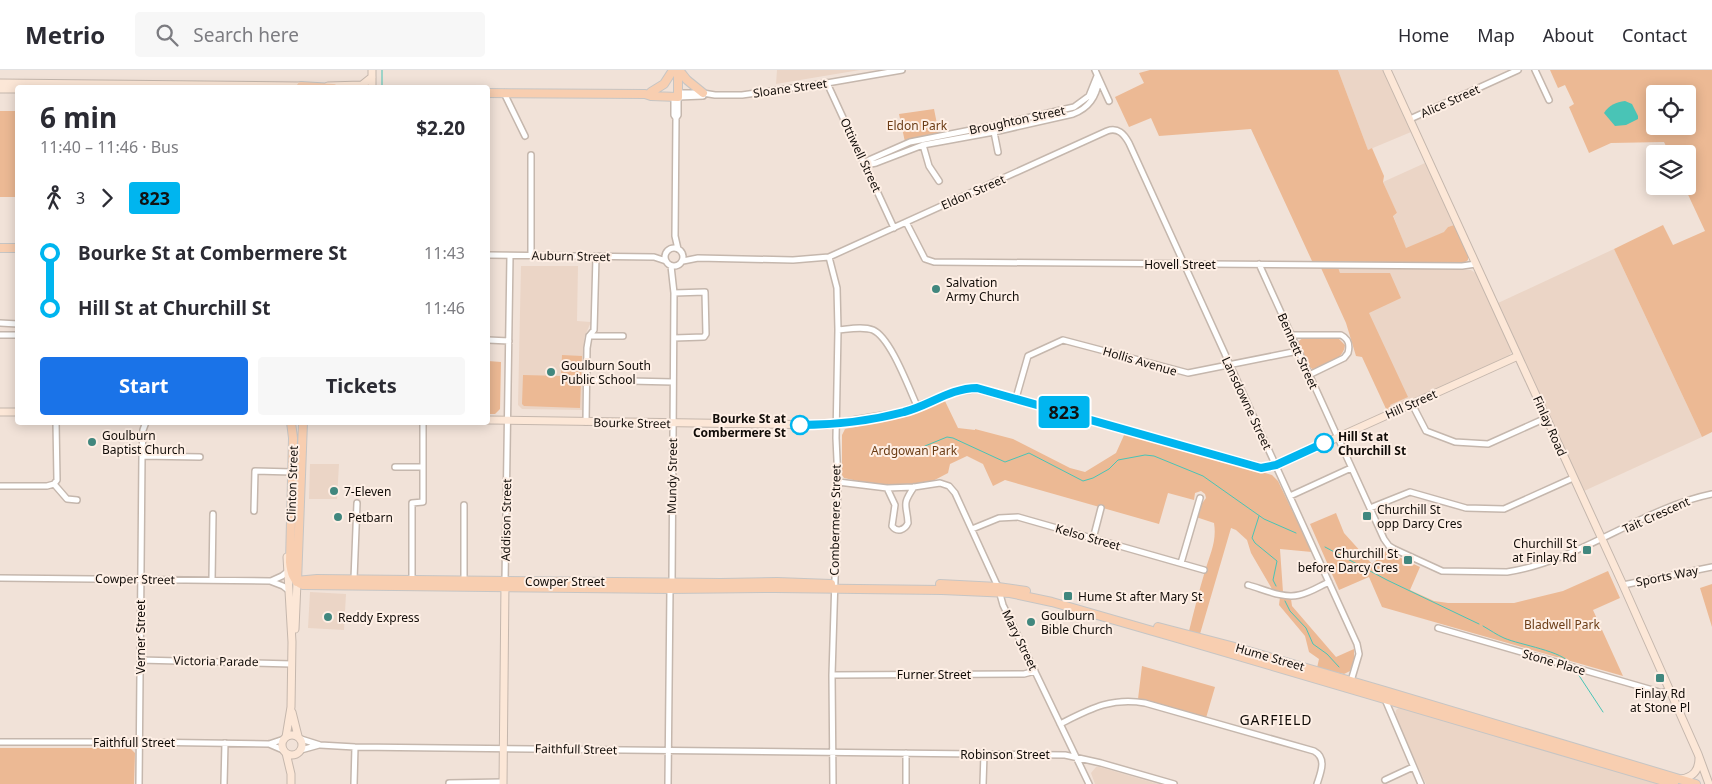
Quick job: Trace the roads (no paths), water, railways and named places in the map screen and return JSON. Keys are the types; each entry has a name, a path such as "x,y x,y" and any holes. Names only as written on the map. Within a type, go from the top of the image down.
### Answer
{"main road":[{"path":"648,93 664,84 673,70"},
{"path":"673,70 676,95"},
{"path":"676,95 678,70"},
{"path":"678,70 689,82 706,94"},
{"name":"Sloane Street","path":"490,93 648,93 676,95"},
{"path":"0,249 15,250"},
{"name":"Clinton Street","path":"291,425 293,438 290,545 291,569 297,581"},
{"name":"Clinton Street","path":"297,581 303,425"},
{"name":"Clinton Street","path":"300,500 302,570 316,582"},
{"name":"Cowper Street","path":"316,582 354,579 412,579 505,583"},
{"name":"Cowper Street","path":"297,581 834,586"},
{"name":"Hume Street","path":"834,586 942,590 1010,588 1052,597 1352,681 1384,694"},
{"name":"Hume Street","path":"998,589 1052,602 1384,694 1677,782 1696,784"}],"street":[{"name":"Sloane Street","path":"676,95 742,95 902,70"},
{"name":"Finlay Road","path":"1388,70 1623,585 1698,754 1709,784"},
{"name":"Alice Street","path":"1410,119 1518,70"},
{"path":"1536,70 1549,100"},
{"path":"362,85 367,83 372,74"},
{"path":"1097,75 1109,101"},
{"name":"Broughton Street","path":"866,165 923,145 994,132 1078,112 1094,99 1097,75"},
{"name":"Broughton Street","path":"866,165 869,160 910,142 1074,107 1089,96 1097,75"},
{"path":"2,81 15,86"},
{"name":"Ottiwell Street","path":"827,83 894,228"},
{"path":"0,89 15,86"},
{"path":"504,93 525,136"},
{"path":"676,95 674,115 676,118 675,236 678,249 683,254 698,258 793,260 829,257"},
{"name":"Eldon Street","path":"829,257 1107,131 1117,130"},
{"name":"Lansdowne Street","path":"1117,130 1128,141 1359,650 1352,681"},
{"name":"Broughton Street","path":"994,132 998,152"},
{"path":"923,145 929,166 939,181"},
{"path":"531,155 531,256"},
{"name":"Hovell Street","path":"906,222 922,255 929,262 1462,266 1476,264"},
{"path":"675,236 671,248 666,254 666,261 671,266 698,258"},
{"path":"671,248 678,249"},
{"name":"Auburn Street","path":"490,256 654,257 666,254"},
{"path":"681,263 683,254"},
{"name":"Addison Street","path":"503,783 510,256"},
{"path":"586,422 589,336 594,330 596,257"},
{"name":"Auburn Street","path":"654,257 666,261"},
{"name":"Combermere Street","path":"829,257 837,288 838,330 836,424 838,482 832,674 833,784"},
{"name":"Mundy Street","path":"674,279 681,263"},
{"name":"Bennett Street","path":"1259,264 1370,508"},
{"name":"Mundy Street","path":"668,784 674,338 674,279 671,266"},
{"path":"674,293 705,292 706,334 698,338 674,338"},
{"path":"0,324 15,324"},
{"path":"838,330 866,328 882,336 890,348 918,408"},
{"path":"0,335 15,335"},
{"path":"1291,335 1341,335 1348,342 1348,353 1344,358 1309,375"},
{"path":"589,336 624,336"},
{"path":"490,340 509,341"},
{"name":"Hollis Avenue","path":"1016,398 1028,356 1063,340 1184,373 1298,351"},
{"name":"Hill Street","path":"1276,465 1518,356"},
{"path":"587,380 673,382"},
{"name":"Bourke Street","path":"490,420 673,424 836,424 918,408 952,392 969,388 986,390 1016,398 1254,466 1265,468 1276,465"},
{"path":"1412,404 1426,431 1464,443 1492,443 1546,418"},
{"path":"0,412 15,412"},
{"path":"0,486 47,486 54,484 57,480 56,425"},
{"name":"Verner Street","path":"141,425 143,430"},
{"name":"Verner Street","path":"139,784 142,456 145,425"},
{"path":"412,579 412,503 423,502 423,425"},
{"path":"142,456 200,457"},
{"path":"395,467 423,467"},
{"path":"1290,496 1351,468"},
{"path":"254,510 255,471 292,472"},
{"path":"1370,508 1400,494 1410,492 1466,508 1504,509 1573,478"},
{"path":"838,482 887,488 914,487"},
{"name":"Mary Street","path":"914,487 940,483 949,486 955,493 998,589 1003,605 1089,784"},
{"path":"54,484 67,499 76,500"},
{"path":"887,488 895,505 892,526 904,530 908,523 905,506 914,487"},
{"name":"Tait Crescent","path":"1370,508 1386,544 1442,572 1507,572 1553,561 1680,502 1712,494"},
{"path":"1181,564 1200,498"},
{"path":"354,579 357,503"},
{"path":"464,505 464,580"},
{"path":"1093,539 1101,508"},
{"path":"212,580 213,514"},
{"name":"Kelso Street","path":"972,529 999,518 1018,517 1204,570"},
{"name":"Clinton Street","path":"285,738 291,707 292,642 287,572 287,556 290,545"},
{"name":"Sports Way","path":"1623,585 1712,567"},
{"name":"Cowper Street","path":"270,581 287,572"},
{"name":"Cowper Street","path":"0,578 270,581 288,590"},
{"name":"Clinton Street","path":"292,642 297,581"},
{"name":"Clinton Street","path":"290,623 293,589 297,581"},
{"path":"296,607 300,594 304,589 316,582"},
{"path":"1248,585 1293,596 1329,582"},
{"name":"Stone Place","path":"1438,628 1656,692 1670,690"},
{"name":"Victoria Parade","path":"140,660 292,664"},
{"name":"Furner Street","path":"832,674 1024,674 1035,671"},
{"path":"1384,694 1421,784"},
{"path":"1060,724 1107,703 1124,701 1145,703 1319,754 1323,762 1317,784"},
{"name":"Clinton Street","path":"291,707 299,738"},
{"path":"291,774 303,745 299,738 292,734 285,738 282,744 291,774 291,784"},
{"name":"Faithfull Street","path":"0,742 269,744 285,738"},
{"name":"Faithfull Street","path":"299,738 320,745 355,747 833,752"},
{"path":"224,784 225,743"},
{"name":"Faithfull Street","path":"269,744 284,751"},
{"name":"Faithfull Street","path":"299,752 320,745"},
{"path":"354,784 355,747"},
{"path":"284,751 291,756 299,752"},
{"name":"Robinson Street","path":"833,752 1054,754 1077,757 1174,784"},
{"path":"906,753 906,784"},
{"path":"983,784 984,754"},
{"path":"1677,782 1695,773 1699,765 1698,754"},
{"path":"1385,780 1413,767"},
{"path":"449,782 503,783"}],"water":[{"path":"1625,101 1632,104 1638,119 1626,125 1615,126 1604,113 1613,104"}],"waterway":[{"path":"382,70 382,85"},
{"path":"925,446 947,437 953,438 1005,462 1029,453 1083,481 1109,469 1118,460 1145,455 1154,456 1203,476 1264,519 1296,533"},
{"path":"1259,516 1252,538 1255,543 1277,561 1273,580 1276,586"},
{"path":"1325,547 1387,580 1479,624"},
{"path":"1285,601 1290,611 1306,628 1313,644 1327,654 1339,667"},
{"path":"1483,626 1511,641 1559,655 1571,664"},
{"path":"1578,674 1603,712"}],"place":[{"name":"Salvation Army Church","path":"936,289"},
{"name":"Goulburn South Public School","path":"551,372"},
{"name":"Bourke St at Combermere St","path":"800,425"},
{"name":"Goulburn Baptist Church","path":"92,442"},
{"name":"Hill St at Churchill St","path":"1324,443"},
{"name":"7-Eleven","path":"334,491"},
{"name":"Churchill St opp Darcy Cres","path":"1367,516"},
{"name":"Petbarn","path":"338,517"},
{"name":"Churchill St at Finlay Rd","path":"1587,550"},
{"name":"Churchill St before Darcy Cres","path":"1408,560"},
{"name":"Hume St after Mary St","path":"1068,596"},
{"name":"Reddy Express","path":"328,617"},
{"name":"Goulburn Bible Church","path":"1031,622"},
{"name":"Finlay Rd at Stone Pl","path":"1660,678"}],"district":[{"name":"GARFIELD","path":"1276,719"}],"park label":[{"name":"Eldon Park","path":"917,125"},
{"name":"Ardgowan Park","path":"914,450"},
{"name":"Bladwell Park","path":"1562,624"}]}
